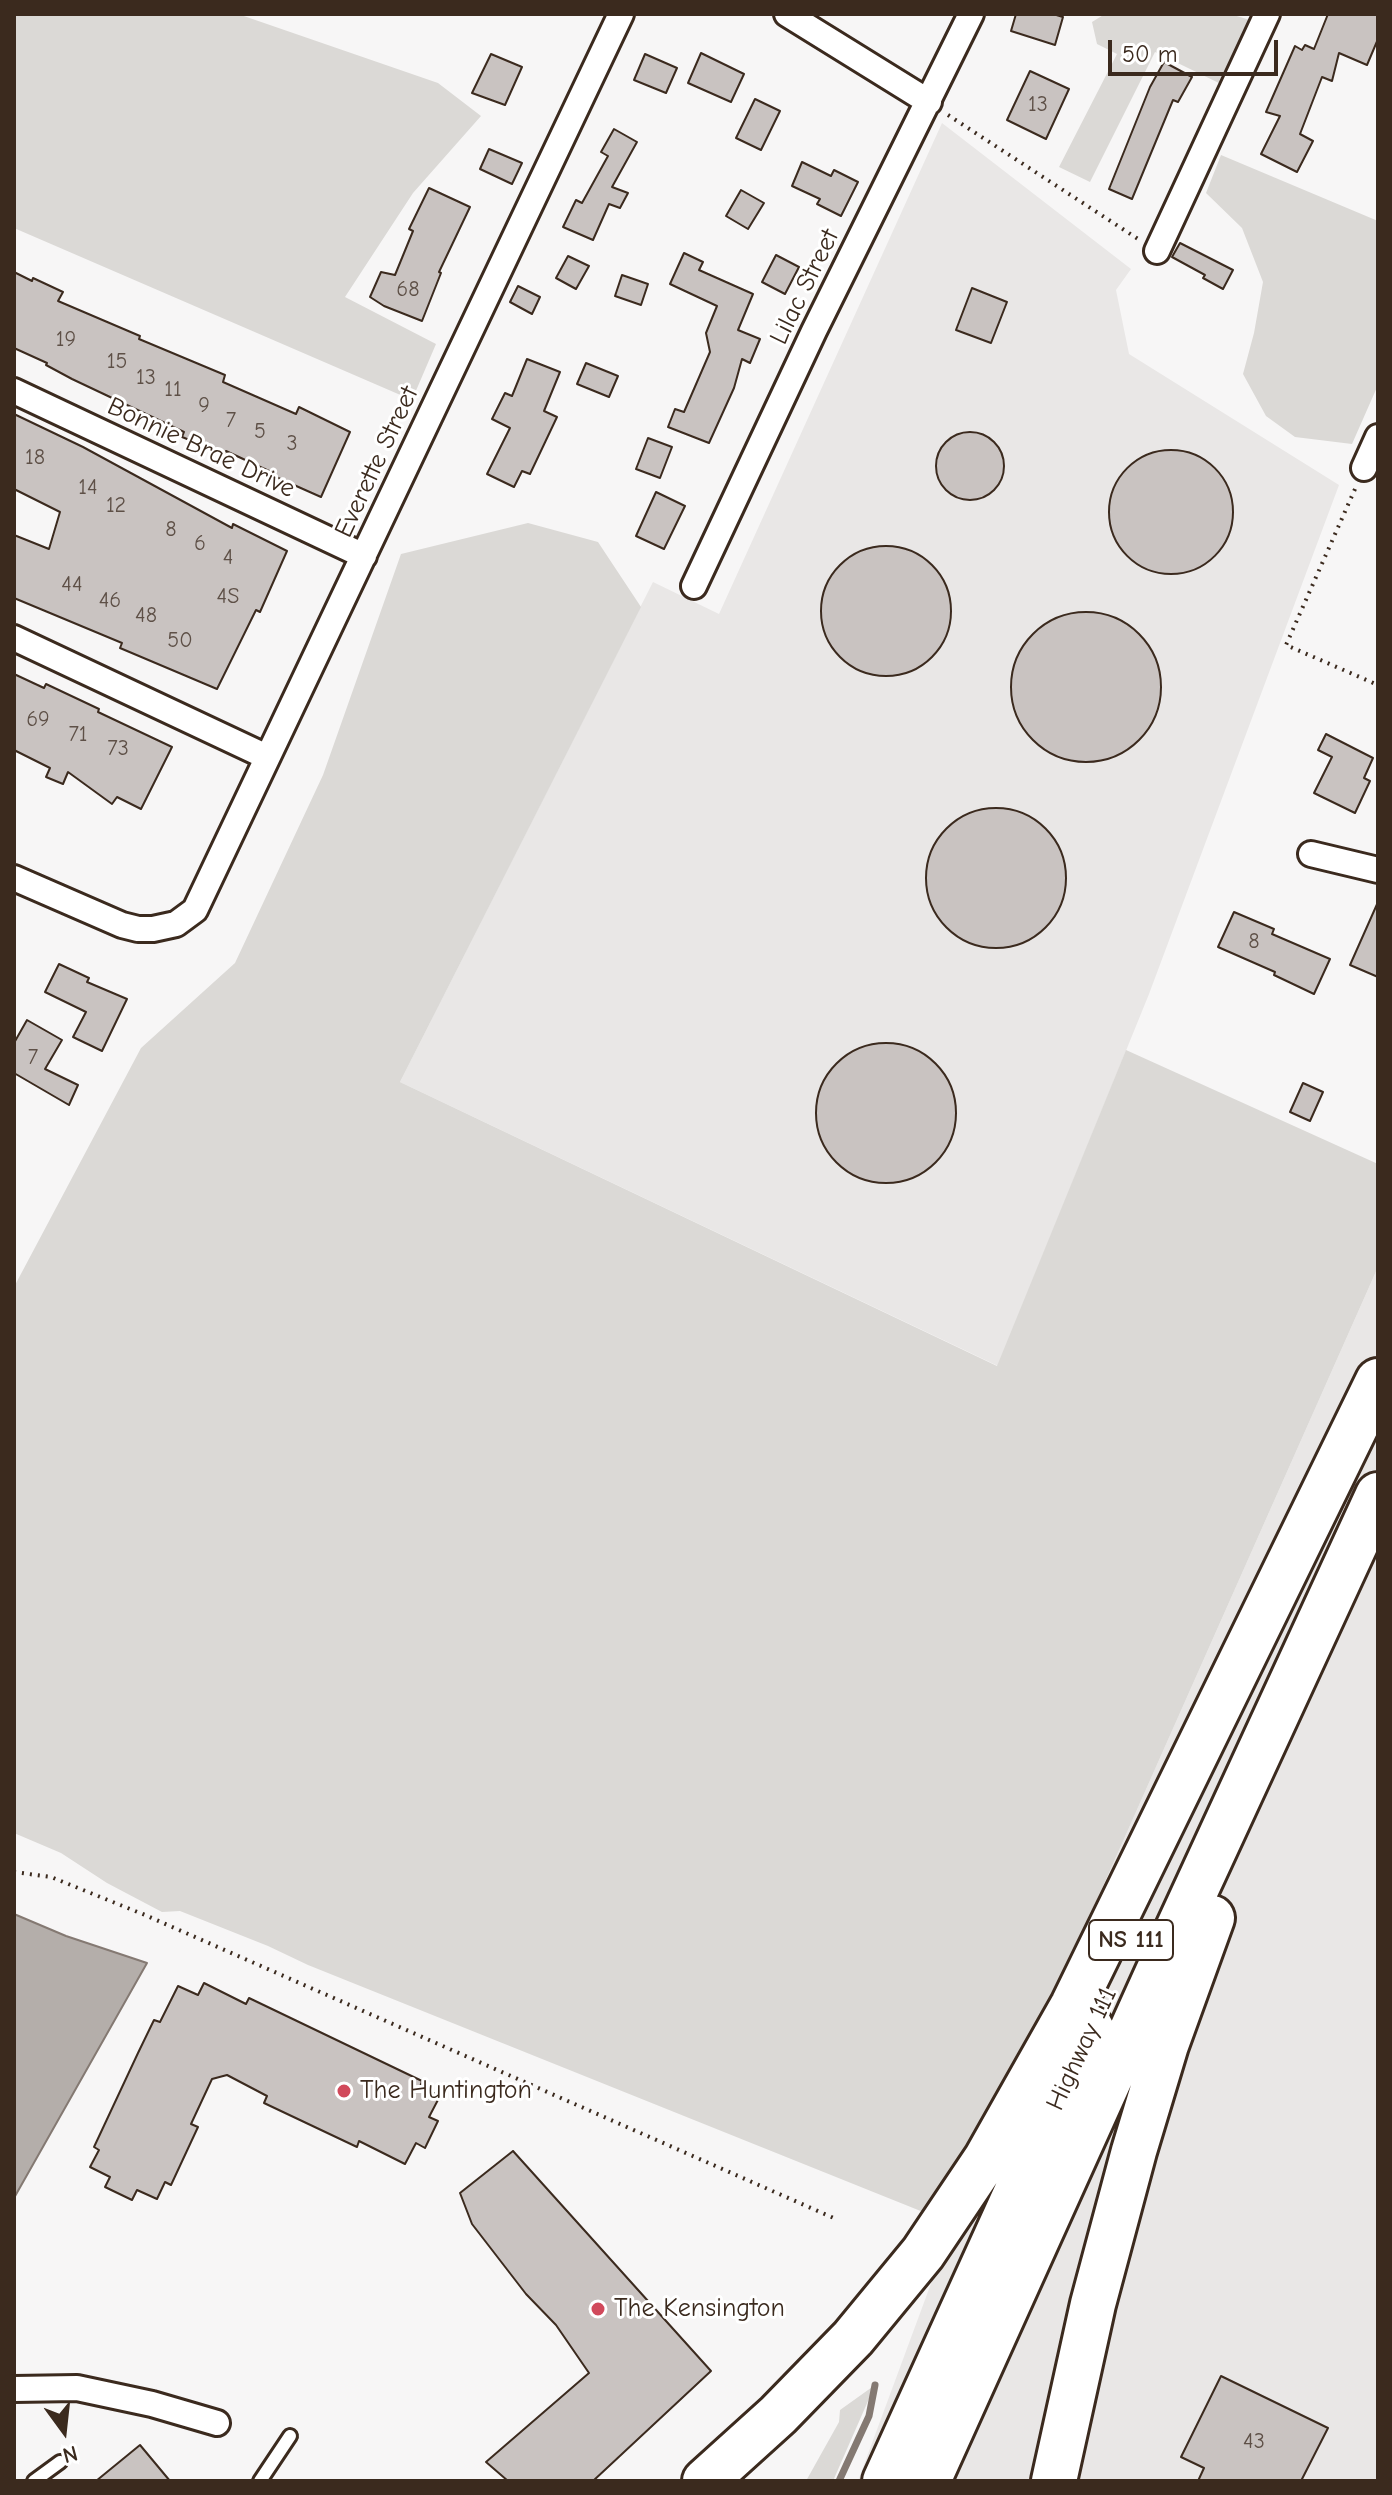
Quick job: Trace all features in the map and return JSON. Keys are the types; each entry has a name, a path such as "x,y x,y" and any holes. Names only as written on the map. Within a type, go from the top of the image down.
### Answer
{"highway":[{"path":"705,2481 778,2415 853,2338 923,2253 986,2159 1045,2058 1087,1977 1378,1381"},
{"name":"Highway 111","path":"885,2481 1378,1399"},
{"name":"Highway 111","path":"928,2481 1378,1495"},
{"path":"1054,2481 1106,2254 1166,2045 1296,1695 1337,1615 1346,1564"}],"street":[{"path":"787,14 929,102"},
{"name":"Lilac Street","path":"694,586 814,331 971,14"},
{"path":"1157,251 1267,14"},
{"name":"Everette Street","path":"15,880 122,925 153,929 187,917 201,901 364,556 611,17"},
{"name":"Bonnie Brae Drive","path":"14,391 364,556"},
{"path":"1364,468 1378,437"},
{"path":"14,638 267,757"},
{"path":"1311,854 1378,870"},
{"path":"14,2389 77,2388 141,2401 217,2423"}],"lane":[{"path":"260,2481 290,2436"},
{"path":"34,2481 60,2462"}],"path":[{"path":"929,102 1157,251"},
{"path":"1364,468 1286,645 1378,685"},
{"path":"14,1872 51,1877 145,1915 836,2219"}],"shaded area":[{"path":"14,14 238,14 438,83 481,116 413,193 345,297 436,344 412,400 14,228"},
{"path":"1105,14 1230,14 1250,20 1221,84 1155,52 1090,182 1059,167 1117,54 1097,44 1092,22"},
{"path":"942,123 1131,269 1116,290 1129,354 1339,485 1149,994 998,1366 400,1082 653,582 719,614"},
{"path":"1221,155 1378,221 1378,385 1352,444 1295,437 1266,416 1243,374 1263,282 1242,228 1206,193"},
{"path":"528,523 598,542 641,607 400,1082 997,1366 1126,1050 1378,1164 1378,1267 953,2224 180,1911 162,1912 107,1883 61,1853 14,1833 14,1287 141,1048 235,963 323,775 401,554"},
{"path":"1378,1267 1378,2481 858,2481 953,2224"},
{"path":"14,1914 66,1936 147,1963 14,2198"},
{"path":"875,2385 833,2481 806,2481 839,2422 840,2410"}],"building":[{"path":"1016,14 1063,17 1055,45 1011,31"},
{"path":"1328,14 1378,14 1378,39 1367,65 1339,53 1332,81 1322,77 1300,134 1313,141 1297,172 1261,154 1280,116 1266,112 1295,46 1302,50 1305,45 1314,49"},
{"path":"701,53 744,74 731,102 688,83"},
{"path":"491,54 522,67 505,105 472,93"},
{"path":"645,54 677,68 666,93 634,80"},
{"path":"1164,62 1192,77 1178,102 1173,100 1132,199 1109,189 1150,87"},
{"path":"1030,71 1069,89 1046,139 1007,120"},
{"path":"755,99 780,111 761,150 736,138"},
{"path":"614,129 637,142 612,187 628,193 620,208 609,204 593,240 563,227 576,200 582,203 608,156 601,152"},
{"path":"489,149 522,163 512,184 480,169"},
{"path":"802,162 831,176 834,170 858,182 841,216 817,204 820,199 792,186"},
{"path":"429,188 470,207 439,272 422,321 370,297 381,272 395,275 413,231 409,229"},
{"path":"741,190 764,203 748,229 726,216"},
{"path":"1180,243 1233,270 1223,289 1172,257"},
{"path":"684,253 703,262 699,270 753,294 738,330 760,339 750,363 742,359 734,388 709,443 668,427 675,409 684,412 710,352 706,333 717,306 670,284"},
{"path":"776,255 799,267 785,294 762,282"},
{"path":"568,256 589,266 576,289 556,278"},
{"path":"14,272 63,292 58,301 225,375 223,382 296,414 299,407 350,432 321,497 226,451 225,454 182,437 184,432 14,348"},
{"path":"622,275 648,284 641,305 615,296"},
{"path":"518,286 540,297 532,314 510,302"},
{"path":"972,288 1007,302 991,343 956,330"},
{"path":"527,359 560,372 544,411 557,417 530,474 522,471 514,487 487,474 510,428 492,419 505,393 512,396"},
{"path":"586,363 618,376 609,397 577,384"},
{"path":"14,414 83,447 232,528 233,524 287,551 260,612 256,610 217,689 120,648 122,643 14,598 14,535 49,549 60,512 14,489"},
{"path":"970,432 994,442 1004,466 994,490 970,500 946,490 936,466 946,442"},
{"path":"648,438 672,447 660,478 636,469"},
{"path":"1171,450 1195,455 1215,468 1228,488 1233,512 1228,536 1215,556 1195,569 1171,574 1147,569 1127,556 1114,536 1109,512 1114,488 1127,468 1147,455"},
{"path":"656,492 685,506 664,549 636,536"},
{"path":"886,546 911,551 932,565 946,586 951,611 946,636 932,657 911,671 886,676 861,671 840,657 826,636 821,611 826,586 840,565 861,551"},
{"path":"1086,612 1115,618 1139,634 1155,658 1161,687 1155,716 1139,740 1115,756 1086,762 1057,756 1033,740 1017,716 1011,687 1017,658 1033,634 1057,618"},
{"path":"14,674 44,688 46,684 172,747 141,809 117,797 112,804 68,772 63,784 46,777 50,768 14,750"},
{"path":"1326,734 1373,758 1364,778 1370,781 1355,813 1314,793 1332,757 1318,750"},
{"path":"996,808 1023,814 1045,829 1060,851 1066,878 1060,905 1045,927 1023,942 996,948 969,942 947,927 932,905 926,878 932,851 947,829 969,814"},
{"path":"1378,902 1378,977 1350,965"},
{"path":"1234,912 1274,929 1272,934 1330,959 1314,994 1274,975 1275,972 1218,947"},
{"path":"59,964 89,978 87,982 127,999 102,1051 73,1037 86,1012 45,992"},
{"path":"27,1020 62,1040 45,1069 78,1085 69,1105 14,1073 14,1043"},
{"path":"886,1043 913,1048 936,1063 951,1086 956,1113 951,1140 936,1163 913,1178 886,1183 859,1178 836,1163 821,1140 816,1113 821,1086 836,1063 859,1048"},
{"path":"1303,1083 1323,1092 1310,1121 1290,1112"},
{"name":"The Huntington","path":"204,1983 246,2004 249,1998 422,2081 420,2087 440,2096 429,2117 438,2121 425,2148 416,2143 405,2164 359,2141 357,2147 264,2103 267,2096 227,2075 212,2079 191,2124 198,2127 171,2185 165,2182 157,2199 137,2190 132,2200 105,2187 110,2177 90,2167 99,2150 94,2147 154,2020 160,2022 178,1986 198,1995"},
{"name":"The Kensington","path":"513,2151 711,2371 593,2481 508,2481 486,2462 589,2373 556,2325 526,2294 472,2224 460,2193"},
{"path":"1221,2376 1328,2428 1301,2481 1198,2481 1204,2468 1181,2457"},
{"path":"140,2445 170,2481 96,2481"}],"waterway":[{"path":"839,2481 869,2416 875,2385"}],"place":[{"name":"The Huntington","path":"344,2091"},
{"name":"The Kensington","path":"598,2309"}]}
